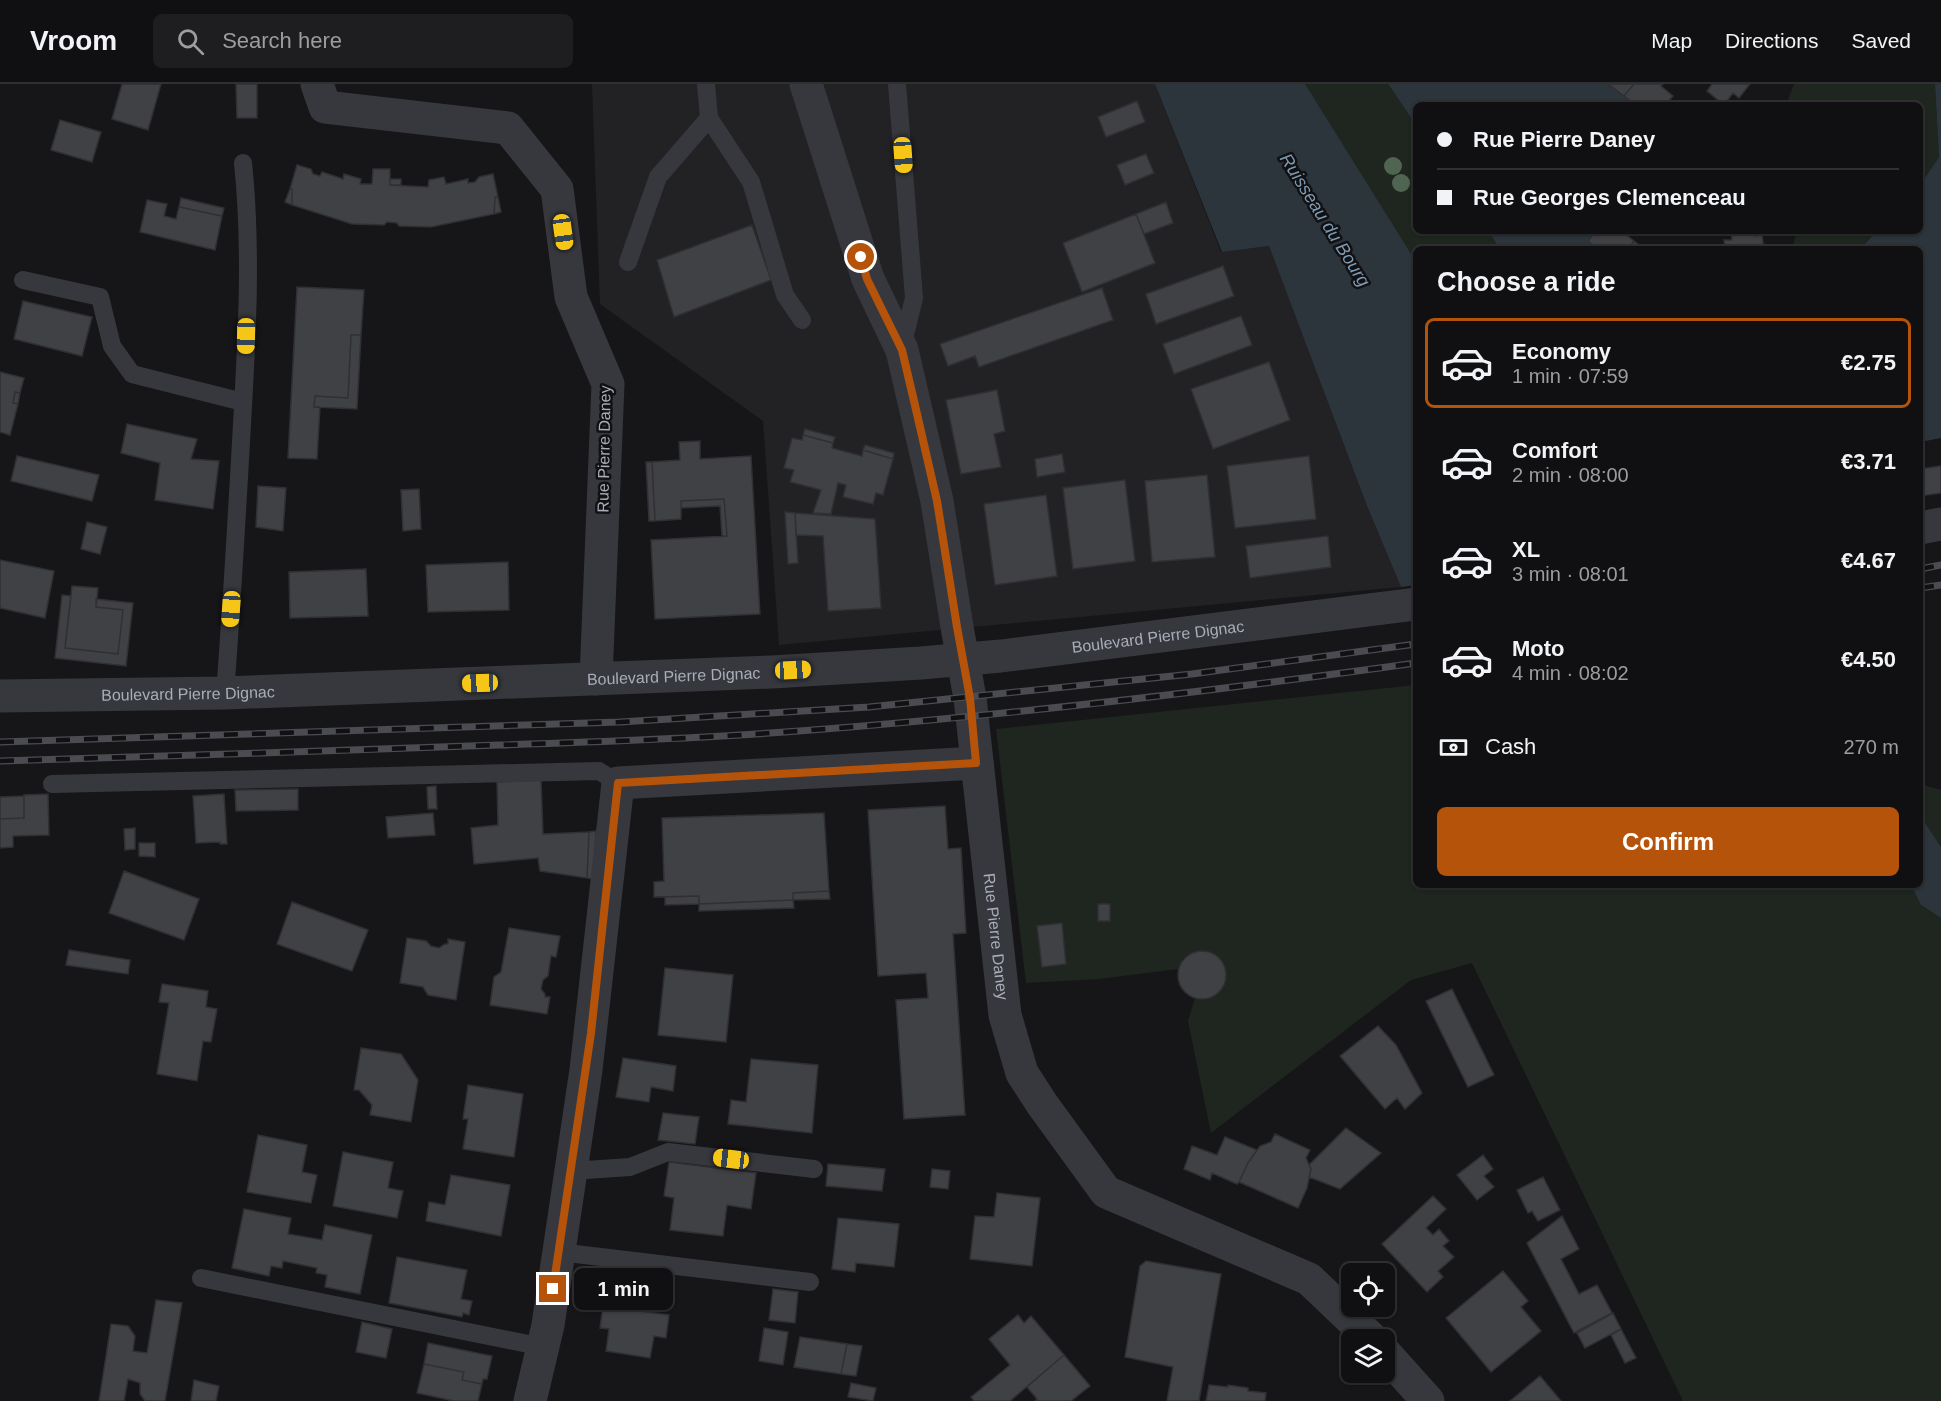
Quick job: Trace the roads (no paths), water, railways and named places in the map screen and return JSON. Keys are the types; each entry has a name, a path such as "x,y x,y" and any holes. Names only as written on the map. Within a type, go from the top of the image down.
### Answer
{"street":[{"name":"Rue Pierre Daney","path":"317,84 325,107 508,128 557,189 571,297 608,384 596,679"},
{"name":"Rue Pierre Daney","path":"806,84 867,279 902,350 937,501 970,698 1005,1015 1022,1073 1106,1192 1309,1280 1361,1329"},
{"path":"1923,527 1941,524"},
{"name":"Boulevard Pierre Dignac","path":"0,696 225,693 783,671 963,659 1413,604"},
{"path":"530,1401 543,1347 559,1252 591,1033 618,783 976,763"},
{"path":"1395,1364 1428,1401"}],"lane":[{"path":"706,84 709,118 751,182 785,295 802,320"},
{"name":"Rue Pierre Daney","path":"897,84 914,298 902,350"},
{"path":"628,262 658,177 709,118"},
{"path":"225,693 236,547 243,402 248,209 243,163"},
{"path":"23,280 100,297 112,346 132,374 243,402"},
{"path":"52,784 599,771 618,783"},
{"path":"571,1172 630,1167 668,1152 814,1168"},
{"path":"559,1252 810,1282"},
{"path":"201,1278 543,1347"}],"water":[{"name":"Ruisseau du Bourg","path":"1155,84 1305,84 1413,257 1413,585 1401,587 1367,506 1269,246 1222,252"},
{"path":"1388,84 1608,84 1632,102 1413,102 1413,121"},
{"path":"1935,84 1941,84 1941,438 1923,441 1923,246 1864,246 1874,234 1923,234 1923,181 1939,157"},
{"path":"1490,234 1594,234 1588,241 1594,246 1498,246"},
{"path":"1923,820 1941,847 1941,918 1921,905 1912,888 1923,888"}],"railway":[{"path":"1923,568 1941,565"},
{"path":"1923,588 1941,585"},
{"path":"0,742 620,722 869,707 1192,674 1413,644"},
{"path":"0,761 714,737 943,719 1101,703 1413,663"}]}
